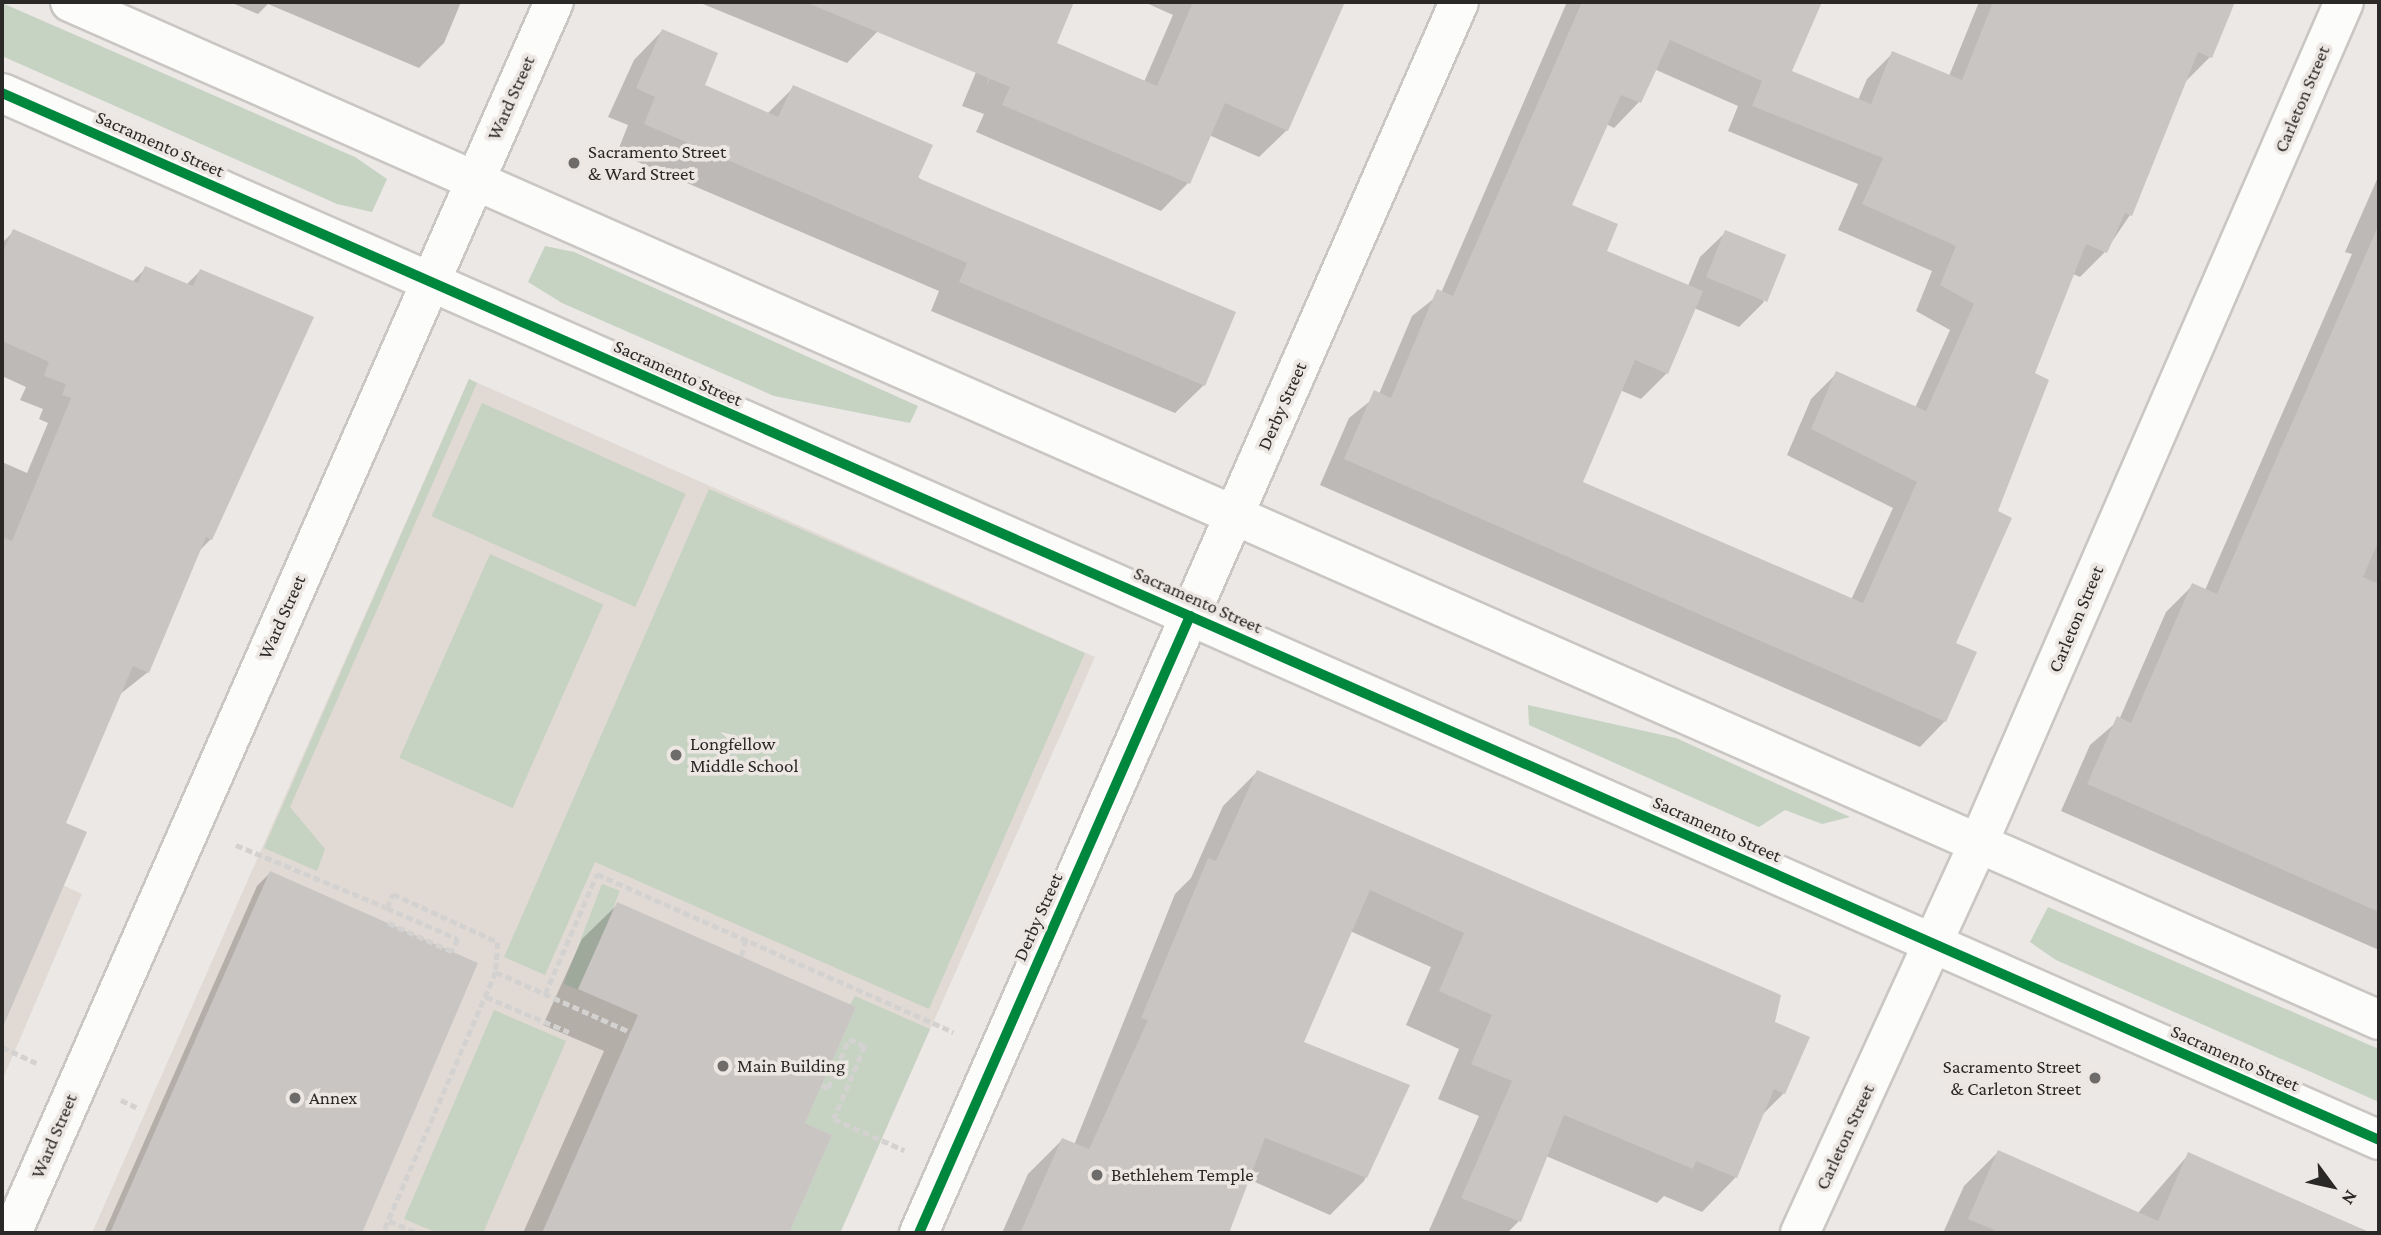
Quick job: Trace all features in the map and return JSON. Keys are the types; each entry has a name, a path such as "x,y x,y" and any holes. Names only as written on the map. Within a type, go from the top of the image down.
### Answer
{"street":[{"path":"70,2 2379,1020"},
{"name":"Ward Street","path":"12,1233 554,2"},
{"name":"Derby Street","path":"919,1233 1459,2"},
{"name":"Carleton Street","path":"1800,1233 1978,844 2344,2"},
{"name":"Sacramento Street","path":"2,93 2379,1140"}],"path":[{"path":"190,827 458,939 452,952 388,923"},
{"path":"545,994 597,874 998,1052"},
{"path":"383,1233 496,972 498,942 393,894 387,908"},
{"path":"741,956 746,939"},
{"path":"496,972 630,1032"},
{"path":"486,997 569,1032"},
{"path":"822,1085 828,1088 849,1039 866,1046 834,1119 946,1170"},
{"path":"389,1221 419,1233"}],"shaded area":[{"name":"Longfellow Middle School","path":"469,379 1095,657 840,1233 92,1233"},
{"path":"2,857 82,894 2,1081"}],"green space":[{"path":"2,3 355,157 387,179 372,212 337,204 2,56"},
{"path":"545,246 574,252 918,406 910,423 774,396 562,303 528,282"},
{"path":"469,379 477,383 290,807 325,849 317,871 264,848"},
{"path":"482,403 686,494 635,607 432,516"},
{"path":"709,489 1085,653 929,1009 595,862 545,975 504,957"},
{"path":"490,554 603,604 513,808 399,758"},
{"path":"1528,705 1676,738 1850,817 1822,824 1785,810 1759,827 1529,725"},
{"path":"602,884 620,891 581,991 564,984"},
{"path":"2048,907 2379,1049 2379,1102 2056,960 2030,942"},
{"path":"855,996 930,1029 840,1233 789,1233 832,1135 805,1123 856,1007 850,1005"},
{"path":"494,1010 566,1041 483,1233 438,1233 404,1219"}],"building":[{"path":"805,2 1074,2 1057,43 1157,86 1193,2 1345,2 1288,131 1225,103 1190,184 1002,105 1010,87"},
{"path":"1582,2 1822,2 1792,71 1871,104 1892,51 1962,80 1993,2 2235,2 2212,58 2198,52 2132,216 2125,213 2107,253 2086,244 2035,373 2049,380 1998,511 2012,518 1956,643 1977,652 1946,722 1344,459 1374,390 1391,398 1437,289 1453,296","holes":["1670,40 1762,81 1752,106 1883,158 1862,204 1956,246 1940,285 1974,304 1926,411 1836,371 1811,429 1917,482 1863,603 1583,482 1635,360 1668,374 1703,291 1607,251 1618,224 1572,205 1621,95 1641,103"]},
{"path":"662,29 718,53 705,85 778,117 793,85 933,145 918,178 1236,312 1205,386 959,282 967,263 644,124 655,97 636,88"},
{"path":"2379,224 2379,540 2363,577 2379,584 2379,912 2087,784 2117,716 2131,723 2192,583 2217,594"},
{"path":"13,229 138,283 145,266 193,286 200,269 314,317 212,540 206,537 149,673 133,666 66,823 87,832 2,1029 2,537 12,541 71,398 62,395 66,384 44,376 49,362 2,341 2,254"},
{"path":"1725,230 1786,255 1767,302 1706,277"},
{"path":"1257,770 1781,995 1775,1022 1810,1037 1785,1094 1774,1089 1737,1178 1696,1161 1693,1169 1564,1115 1521,1222 1461,1198 1512,1081 1471,1064 1492,1015 1439,991 1464,933 1370,890 1304,1042 1410,1085 1367,1178 1265,1138 1229,1233 1020,1233 1062,1138 1089,1149 1148,1020 1141,1018 1208,858 1216,861"},
{"name":"Annex","path":"270,871 478,963 362,1233 110,1233"},
{"name":"Main Building","path":"617,902 856,1007 805,1123 832,1135 789,1233 542,1233 638,1015 578,989"},
{"path":"1998,1150 2158,1221 2188,1152 2370,1233 2001,1233 1968,1219"}],"cycle path":[{"path":"2,93 2379,1140"},
{"path":"919,1233 1190,616"}],"place":[{"name":"Sacramento Street & Ward Street","path":"574,163"},
{"name":"Longfellow Middle School","path":"676,755"},
{"name":"Main Building","path":"723,1066"},
{"name":"Sacramento Street & Carleton Street","path":"2095,1078"},
{"name":"Annex","path":"295,1098"},
{"name":"Bethlehem Temple","path":"1097,1175"}]}
